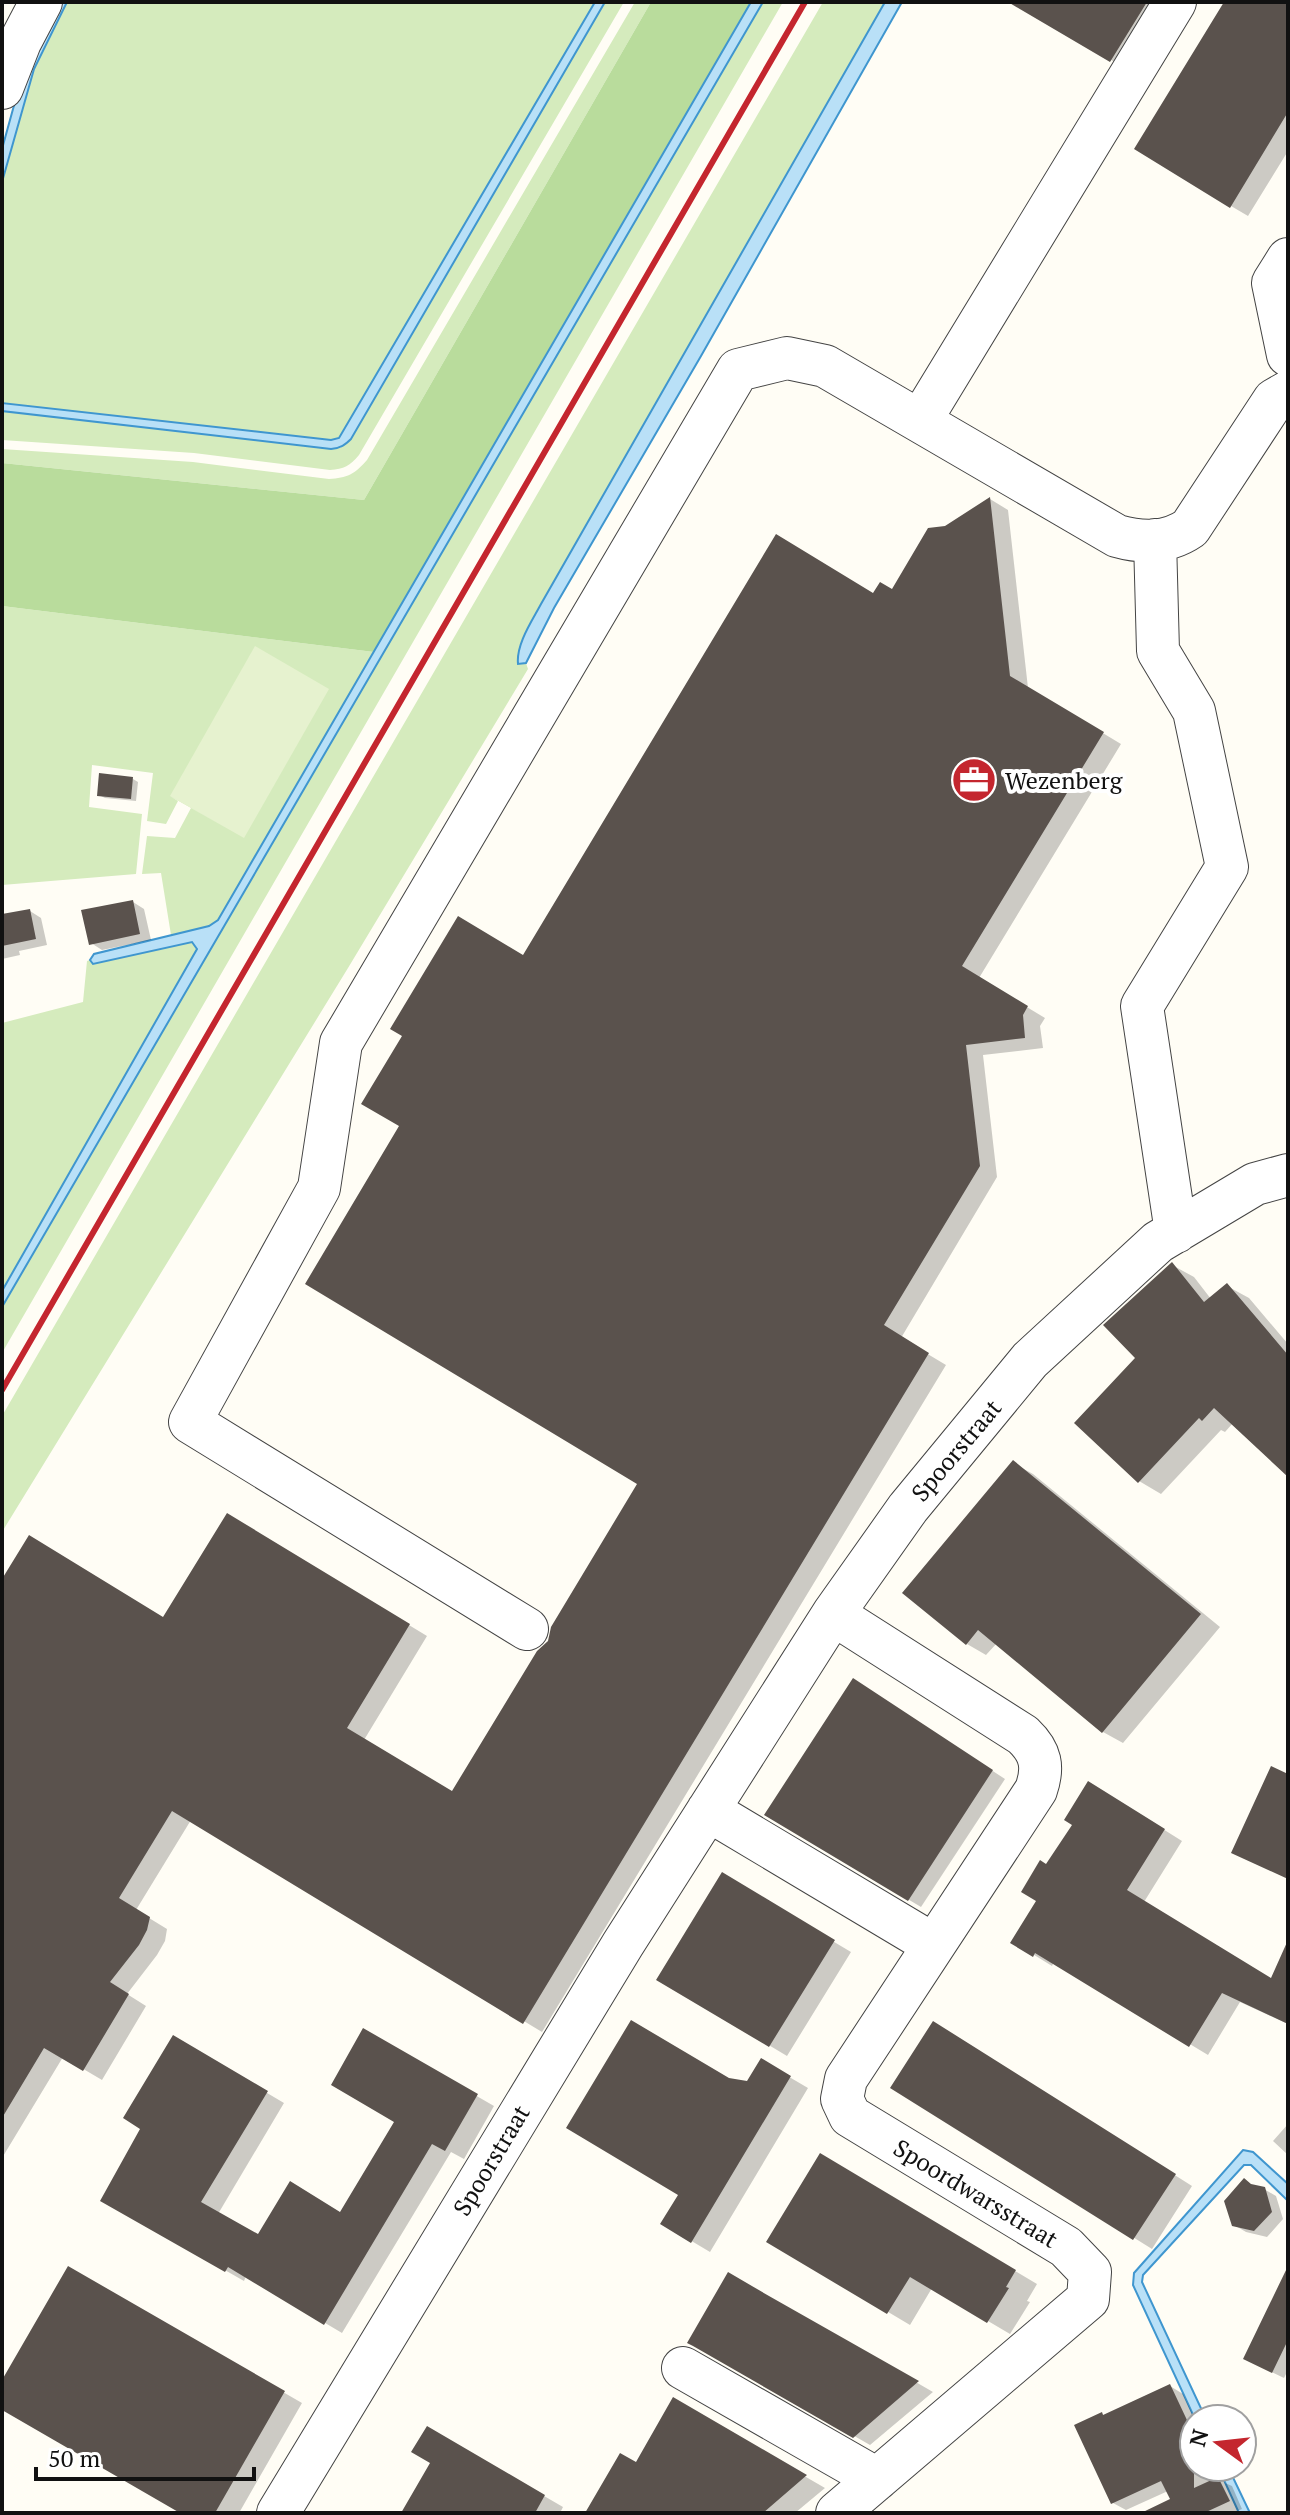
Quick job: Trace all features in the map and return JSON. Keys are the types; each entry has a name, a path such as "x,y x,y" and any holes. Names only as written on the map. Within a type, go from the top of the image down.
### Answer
{"street":[{"path":"2,88 20,42 41,2"},
{"path":"920,421 1175,2"},
{"path":"1288,259 1273,283 1288,355"},
{"path":"527,1629 190,1422 319,1188 341,1043 738,370 787,358 825,366 1117,536 1140,542 1177,537 1190,528 1274,400 1288,392"},
{"path":"1155,540 1158,651 1194,711 1227,867 1142,1006 1176,1232"},
{"name":"Spoorstraat","path":"278,2513 623,1944 833,1614 908,1508 1030,1360 1158,1242 1255,1184 1288,1175"},
{"name":"Spoordwarsstraat","path":"833,1614 1023,1735 1039,1754 1040,1778 1036,1790 846,2079 842,2099 850,2116 1066,2247 1090,2272 1088,2299 837,2513"},
{"path":"708,1810 934,1945"},
{"path":"683,2368 877,2479"}],"green space":[{"path":"67,2 595,2 344,433 337,440 331,440 2,403 2,182 34,69"},
{"path":"605,2 624,2 359,455 350,464 330,470 194,453 2,440 2,411 340,448 351,438"},
{"path":"635,2 651,2 364,500 2,463 2,449 193,462 329,479 354,472 367,460"},
{"path":"651,2 751,2 374,652 2,606 2,463 364,500"},
{"path":"763,2 783,2 2,1353 2,1307"},
{"path":"823,2 885,2 541,604 517,658 518,664 526,663 528,669 2,1532 2,1416"},
{"path":"2,606 374,652 218,920 209,926 171,935 161,873 142,874 147,836 175,838 191,808 244,838 170,796 178,801 166,824 147,821 153,773 92,765 89,807 142,814 136,874 2,885"},
{"path":"255,646 329,689 244,838 170,796"},
{"path":"192,942 197,946 196,953 2,1291 2,1023 83,1002 87,961 93,964"}],"water":[{"path":"57,2 67,2 34,69 2,182 2,149 26,66"},
{"path":"595,2 605,2 345,445 331,449 2,411 2,403 331,440 339,438"},
{"path":"751,2 763,2 2,1307 2,1291 197,949 192,942 93,964 90,960 94,954 209,926 218,920"},
{"path":"885,2 902,2 554,608 526,663 518,664 522,641 533,618"},
{"path":"1243,2150 1253,2152 1288,2184 1288,2201 1251,2165 1244,2165 1143,2275 1142,2282 1199,2403 1188,2403 1133,2285 1134,2273"},
{"path":"1225,2483 1236,2483 1250,2513 1239,2513"}],"building":[{"path":"1008,2 1147,2 1110,62"},
{"path":"1224,2 1288,2 1288,112 1230,208 1134,149"},
{"path":"990,497 1010,676 1104,732 962,966 1028,1006 1023,1015 1025,1038 966,1045 980,1166 884,1325 929,1353 523,2024 172,1811 119,1898 150,1917 139,1945 110,1982 129,1994 83,2071 44,2048 2,2118 2,1579 29,1535 163,1617 227,1513 410,1624 347,1728 452,1791 537,1651 548,1641 551,1627 637,1484 305,1284 399,1126 361,1104 402,1036 390,1029 458,916 523,955 776,534 873,593 880,582 892,589 928,528 945,526"},
{"path":"99,773 133,777 131,799 97,796"},
{"path":"133,900 140,934 89,945 81,910"},
{"path":"30,909 36,939 2,946 2,914"},
{"path":"1172,1262 1204,1302 1227,1283 1288,1355 1288,1477 1214,1408 1202,1421 1199,1418 1138,1483 1074,1423 1135,1358 1103,1325"},
{"path":"1013,1460 1201,1614 1102,1733 978,1630 966,1645 902,1593"},
{"path":"853,1678 993,1770 908,1901 764,1815"},
{"path":"1271,1766 1288,1774 1288,1879 1231,1853"},
{"path":"1088,1781 1165,1829 1127,1890 1271,1978 1288,1940 1288,2024 1222,1993 1189,2047 1035,1953 1033,1957 1010,1943 1036,1901 1021,1892 1040,1860 1046,1864 1072,1825 1064,1820"},
{"path":"722,1872 835,1940 769,2047 656,1980"},
{"path":"631,2020 729,2078 747,2081 761,2058 791,2076 691,2243 660,2224 678,2195 566,2128"},
{"path":"933,2021 1176,2174 1133,2240 890,2088"},
{"path":"363,2028 478,2094 445,2151 432,2144 324,2325 228,2267 225,2272 100,2201 140,2129 123,2118 173,2035 268,2091 201,2202 258,2234 290,2181 340,2212 394,2122 331,2085"},
{"path":"820,2153 1016,2270 1006,2287 1009,2288 987,2323 910,2277 887,2314 766,2242"},
{"path":"1244,2178 1251,2184 1265,2187 1272,2212 1254,2231 1232,2226 1224,2201"},
{"path":"68,2266 285,2391 215,2513 180,2513 2,2410 2,2380"},
{"path":"1288,2266 1288,2340 1272,2373 1243,2359"},
{"path":"728,2272 919,2381 853,2438 687,2343"},
{"path":"1170,2384 1179,2403 1178,2483 1194,2483 1194,2488 1205,2483 1221,2483 1230,2501 1204,2513 1141,2513 1170,2499 1161,2481 1111,2504 1074,2425 1102,2412 1103,2415"},
{"path":"673,2397 807,2475 763,2513 585,2513 620,2453 636,2462"},
{"path":"427,2426 545,2495 535,2513 401,2513 430,2463 411,2452"}],"railway":[{"path":"2,1390 805,2"}],"place":[{"name":"Wezenberg","path":"974,780"}]}
